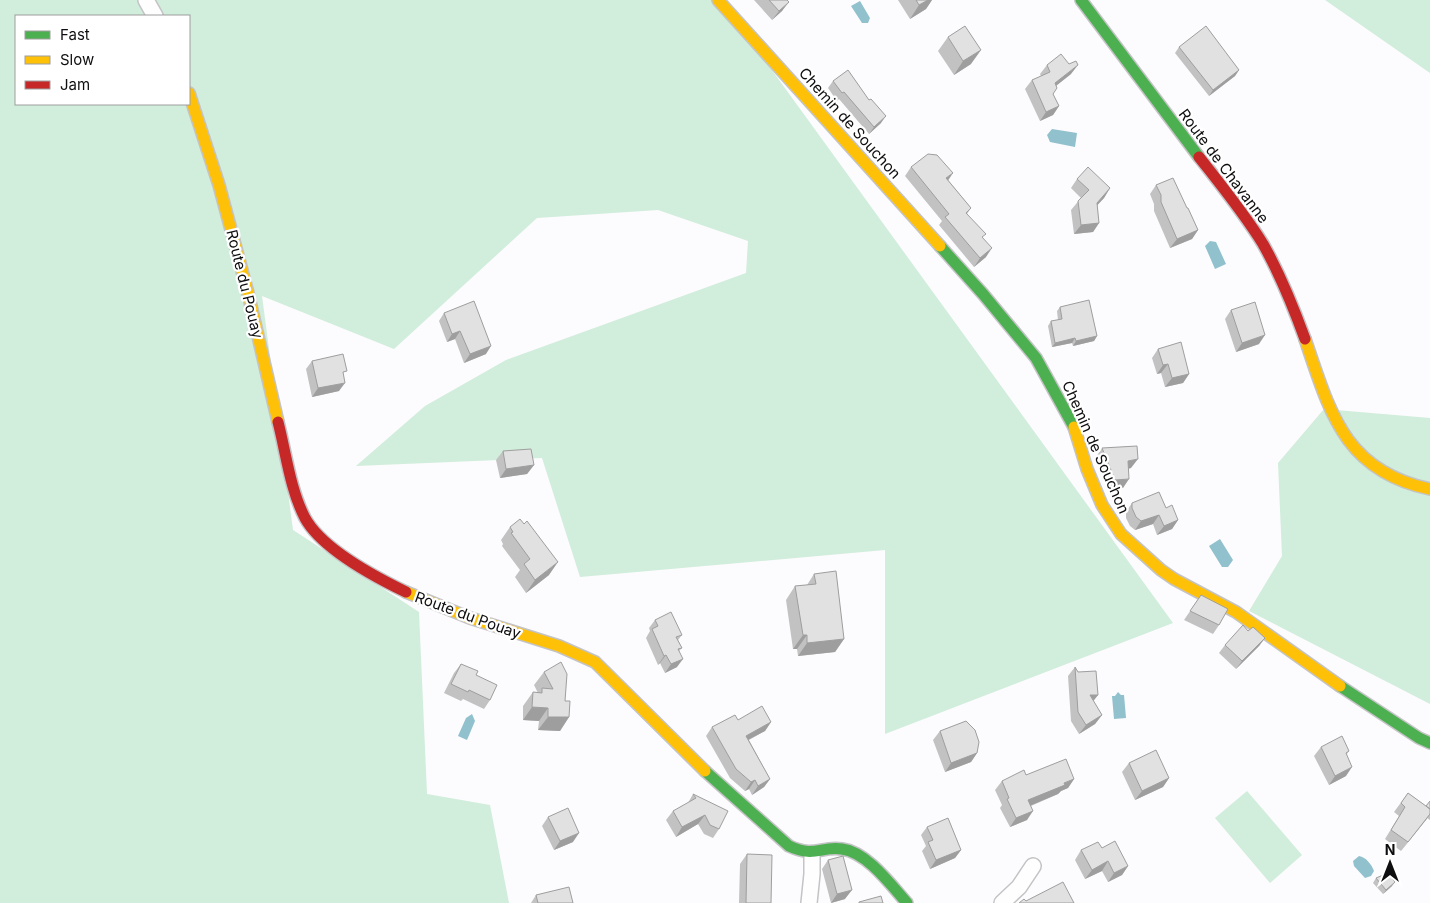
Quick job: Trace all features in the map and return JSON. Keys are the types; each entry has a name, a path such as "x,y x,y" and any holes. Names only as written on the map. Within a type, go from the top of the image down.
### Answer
{"street":[{"path":"146,0 154,15"},
{"name":"Chemin de Souchon","path":"718,0 983,294 1036,358 1074,428 1102,505 1121,534 1161,570 1174,579 1236,612 1321,673 1430,744"},
{"name":"Route de Chavanne","path":"1081,0 1182,136 1240,208 1260,239 1289,297 1336,424 1369,463 1392,478 1417,487 1430,489"},
{"name":"Route du Pouay","path":"190,96 219,185 248,293 295,493 307,522 330,547 358,566 414,596 470,618 590,658 648,716 789,846 801,853 812,854 826,850 843,849 852,852 870,865 907,903"},
{"path":"809,903 812,854"},
{"path":"1002,903 1019,887 1033,866"}],"green space":[{"path":"0,0 721,0 1173,623 885,734 885,550 580,577 542,458 356,466 425,406 506,360 746,273 748,241 658,210 537,218 394,349 262,296 293,530 419,612 427,794 490,805 509,903 0,903"},
{"path":"1325,0 1430,0 1430,73"},
{"path":"1324,409 1430,418 1430,704 1249,611 1282,556 1278,463"},
{"path":"1247,791 1302,855 1270,883 1215,818"}],"water":[{"path":"860,1 870,18 868,23 862,23 851,6"},
{"path":"1052,129 1077,133 1075,147 1050,142 1047,135"},
{"path":"1210,241 1216,242 1226,264 1215,269 1205,246"},
{"path":"1220,539 1233,560 1228,567 1222,567 1209,546"},
{"path":"1118,692 1124,695 1126,718 1114,719 1112,696 1115,696"},
{"path":"472,714 475,721 467,740 458,736 466,718"},
{"path":"1359,856 1372,866 1374,871 1371,876 1365,878 1354,866 1353,861"}],"building":[{"path":"769,0 787,0 789,2 779,11"},
{"path":"916,0 928,0 919,5"},
{"path":"965,26 981,50 963,61 948,37"},
{"path":"1206,26 1239,70 1213,90 1179,47"},
{"path":"1061,54 1069,64 1076,61 1078,65 1055,83 1057,88 1053,94 1059,106 1046,112 1032,80 1050,72 1047,65"},
{"path":"848,70 869,100 871,99 886,116 874,127 833,81"},
{"path":"928,154 937,155 953,173 946,178 971,208 966,213 986,234 982,237 992,248 980,258 945,217 949,214 911,167"},
{"path":"1088,167 1110,188 1097,203 1099,223 1081,225 1078,201 1089,190 1077,179"},
{"path":"1173,178 1198,230 1177,239 1161,202 1161,195 1156,185"},
{"path":"1089,300 1097,336 1076,341 1075,338 1055,343 1051,321 1062,319 1060,307"},
{"path":"474,301 491,346 470,354 460,331 452,334 444,313"},
{"path":"1255,302 1265,335 1242,343 1231,310"},
{"path":"1181,342 1189,374 1172,378 1168,364 1163,365 1158,349"},
{"path":"343,354 347,371 343,372 345,383 318,388 312,361"},
{"path":"1137,446 1138,459 1128,461 1129,479 1115,480 1102,448"},
{"path":"531,449 534,465 506,469 503,451"},
{"path":"1159,492 1166,508 1172,505 1178,520 1164,526 1159,515 1141,521 1136,517 1132,508 1132,503"},
{"path":"520,519 524,524 527,521 558,562 535,580 524,564 530,559 511,533 513,532 510,527"},
{"path":"836,571 844,639 807,643 807,635 803,635 795,586 816,584 814,574"},
{"path":"1201,595 1228,609 1219,625 1190,611"},
{"path":"671,612 682,635 676,637 682,648 678,649 683,659 671,664 666,655 664,656 652,629 658,626 655,620"},
{"path":"1243,625 1248,631 1253,627 1265,638 1242,661 1225,645"},
{"path":"561,662 567,674 565,701 570,701 569,717 548,717 548,708 532,707 533,692 542,693 542,688 553,689 544,672"},
{"path":"461,664 478,671 476,675 497,685 490,700 451,684"},
{"path":"1075,667 1078,672 1096,671 1098,695 1090,695 1102,715 1086,725 1078,712"},
{"path":"762,706 771,722 746,736 770,779 758,786 755,780 751,782 736,769 712,727 735,715 738,720"},
{"path":"966,721 975,730 979,742 977,753 951,763 940,731"},
{"path":"1342,736 1349,751 1346,753 1352,767 1335,776 1321,747"},
{"path":"1156,750 1169,778 1142,791 1129,763"},
{"path":"1066,759 1074,779 1064,783 1065,785 1028,800 1033,811 1016,818 1007,799 1009,798 1002,781 1024,770 1026,775"},
{"path":"1408,793 1430,809 1430,814 1408,842 1391,830 1405,807 1401,803"},
{"path":"693,794 728,811 719,829 710,825 705,815 682,827 673,811 696,798"},
{"path":"1430,801 1430,809 1426,806"},
{"path":"568,808 579,833 560,841 548,817"},
{"path":"948,818 961,850 936,860 928,842 933,840 927,827"},
{"path":"1115,841 1128,866 1114,873 1108,861 1092,870 1081,850 1098,842 1102,848"},
{"path":"747,854 772,855 771,903 746,903"},
{"path":"843,856 852,890 837,894 828,860"},
{"path":"1388,873 1395,882 1386,890 1376,878"},
{"path":"1063,882 1074,903 1019,903 1024,899 1026,901"},
{"path":"569,887 573,903 538,903 536,895"},
{"path":"881,896 883,903 859,903 859,902"}],"traffic: fast":[{"path":"1081,0 1199,157"},
{"path":"940,246 1036,358 1074,427"},
{"path":"1340,686 1419,738 1430,743"},
{"path":"705,771 789,846 805,851 834,849 851,851 878,870 907,903"}],"traffic: slow":[{"path":"718,0 940,246"},
{"path":"190,96 219,185 248,293 278,422"},
{"path":"1305,339 1333,414 1345,435 1359,453 1378,468 1401,480 1430,489"},
{"path":"1074,427 1087,469 1102,505 1121,534 1161,570 1174,579 1236,612 1340,686"},
{"path":"406,592 470,618 559,646 595,662 705,771"}],"traffic: jam":[{"path":"1199,157 1240,210 1263,244 1286,290 1305,339"},
{"path":"278,422 296,495 305,518 313,529 324,541 350,561 406,592"}]}
